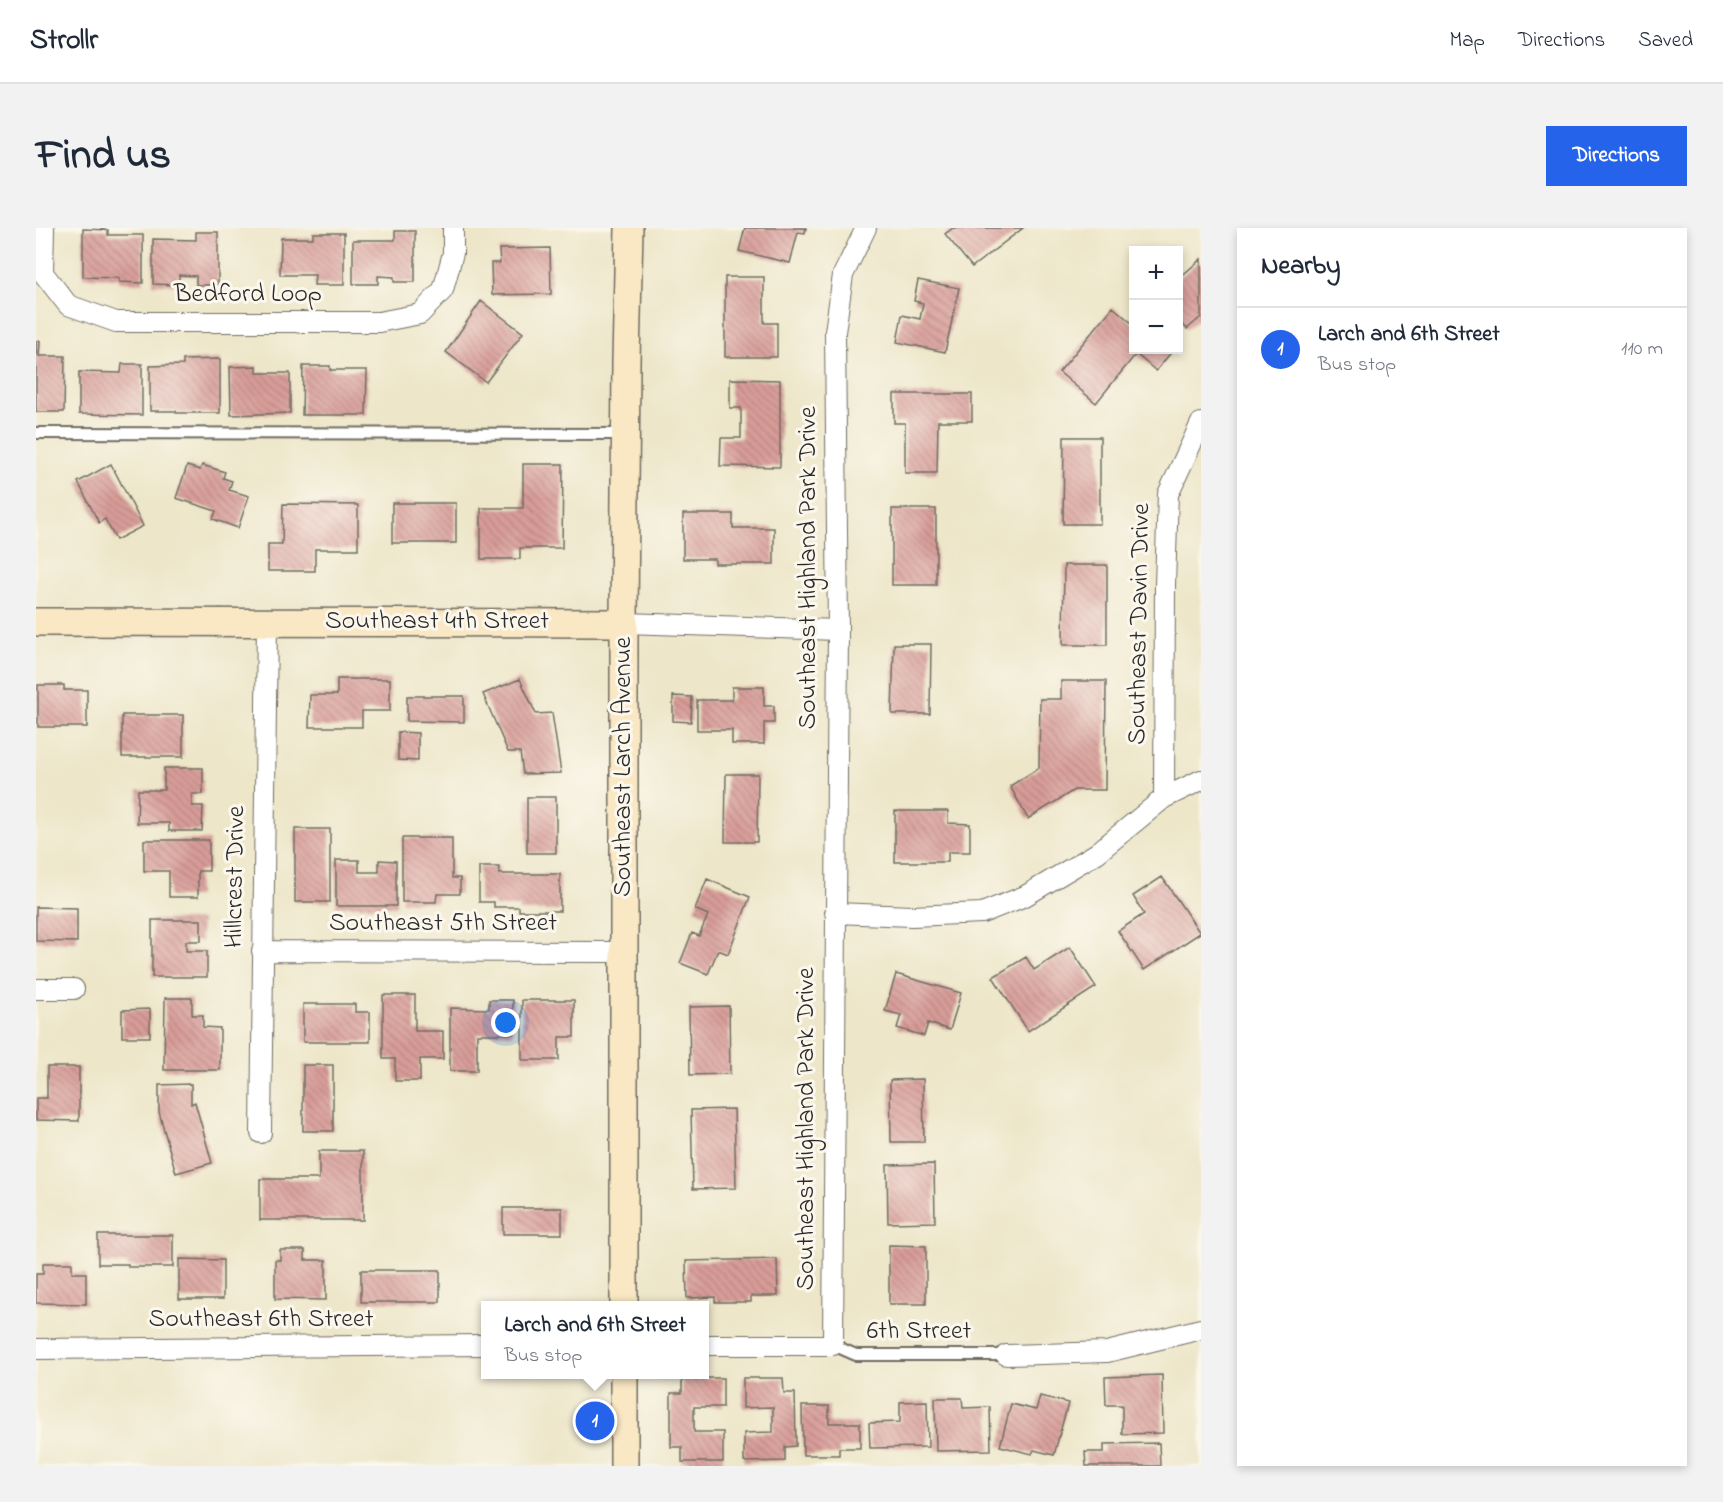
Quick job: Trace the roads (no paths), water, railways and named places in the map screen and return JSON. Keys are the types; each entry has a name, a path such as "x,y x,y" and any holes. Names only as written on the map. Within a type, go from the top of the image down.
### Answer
{"main road":[{"name":"Southeast Larch Avenue","path":"624,1301 624,623 629,228"},
{"name":"Southeast 4th Street","path":"36,622 624,623"},
{"path":"624,1379 624,1466"}],"street":[{"name":"Bedford Loop","path":"44,228 40,274 68,305 116,322 379,322 420,314 443,290 453,253 453,228"},
{"name":"Southeast Highland Park Drive","path":"833,1345 838,630 835,332 843,275 866,228"},
{"name":"Southeast Davin Drive","path":"1164,798 1167,494 1201,423"},
{"name":"Hillcrest Drive","path":"261,1133 267,622"},
{"name":"Southeast 4th Street","path":"624,623 838,630"},
{"path":"835,913 912,916 982,913 1025,896 1097,853 1164,798 1201,780"},
{"name":"Southeast 5th Street","path":"262,951 625,952"},
{"path":"36,989 74,989"},
{"path":"1006,1355 1107,1352 1201,1329"},
{"path":"709,1345 833,1345"},
{"name":"Southeast 6th Street","path":"36,1349 481,1346"}],"lane":[{"path":"36,434 625,434"},
{"name":"6th Street","path":"833,1345 856,1355 1006,1355"}],"place":[{"name":"Larch and 6th Street","path":"595,1421"}]}
